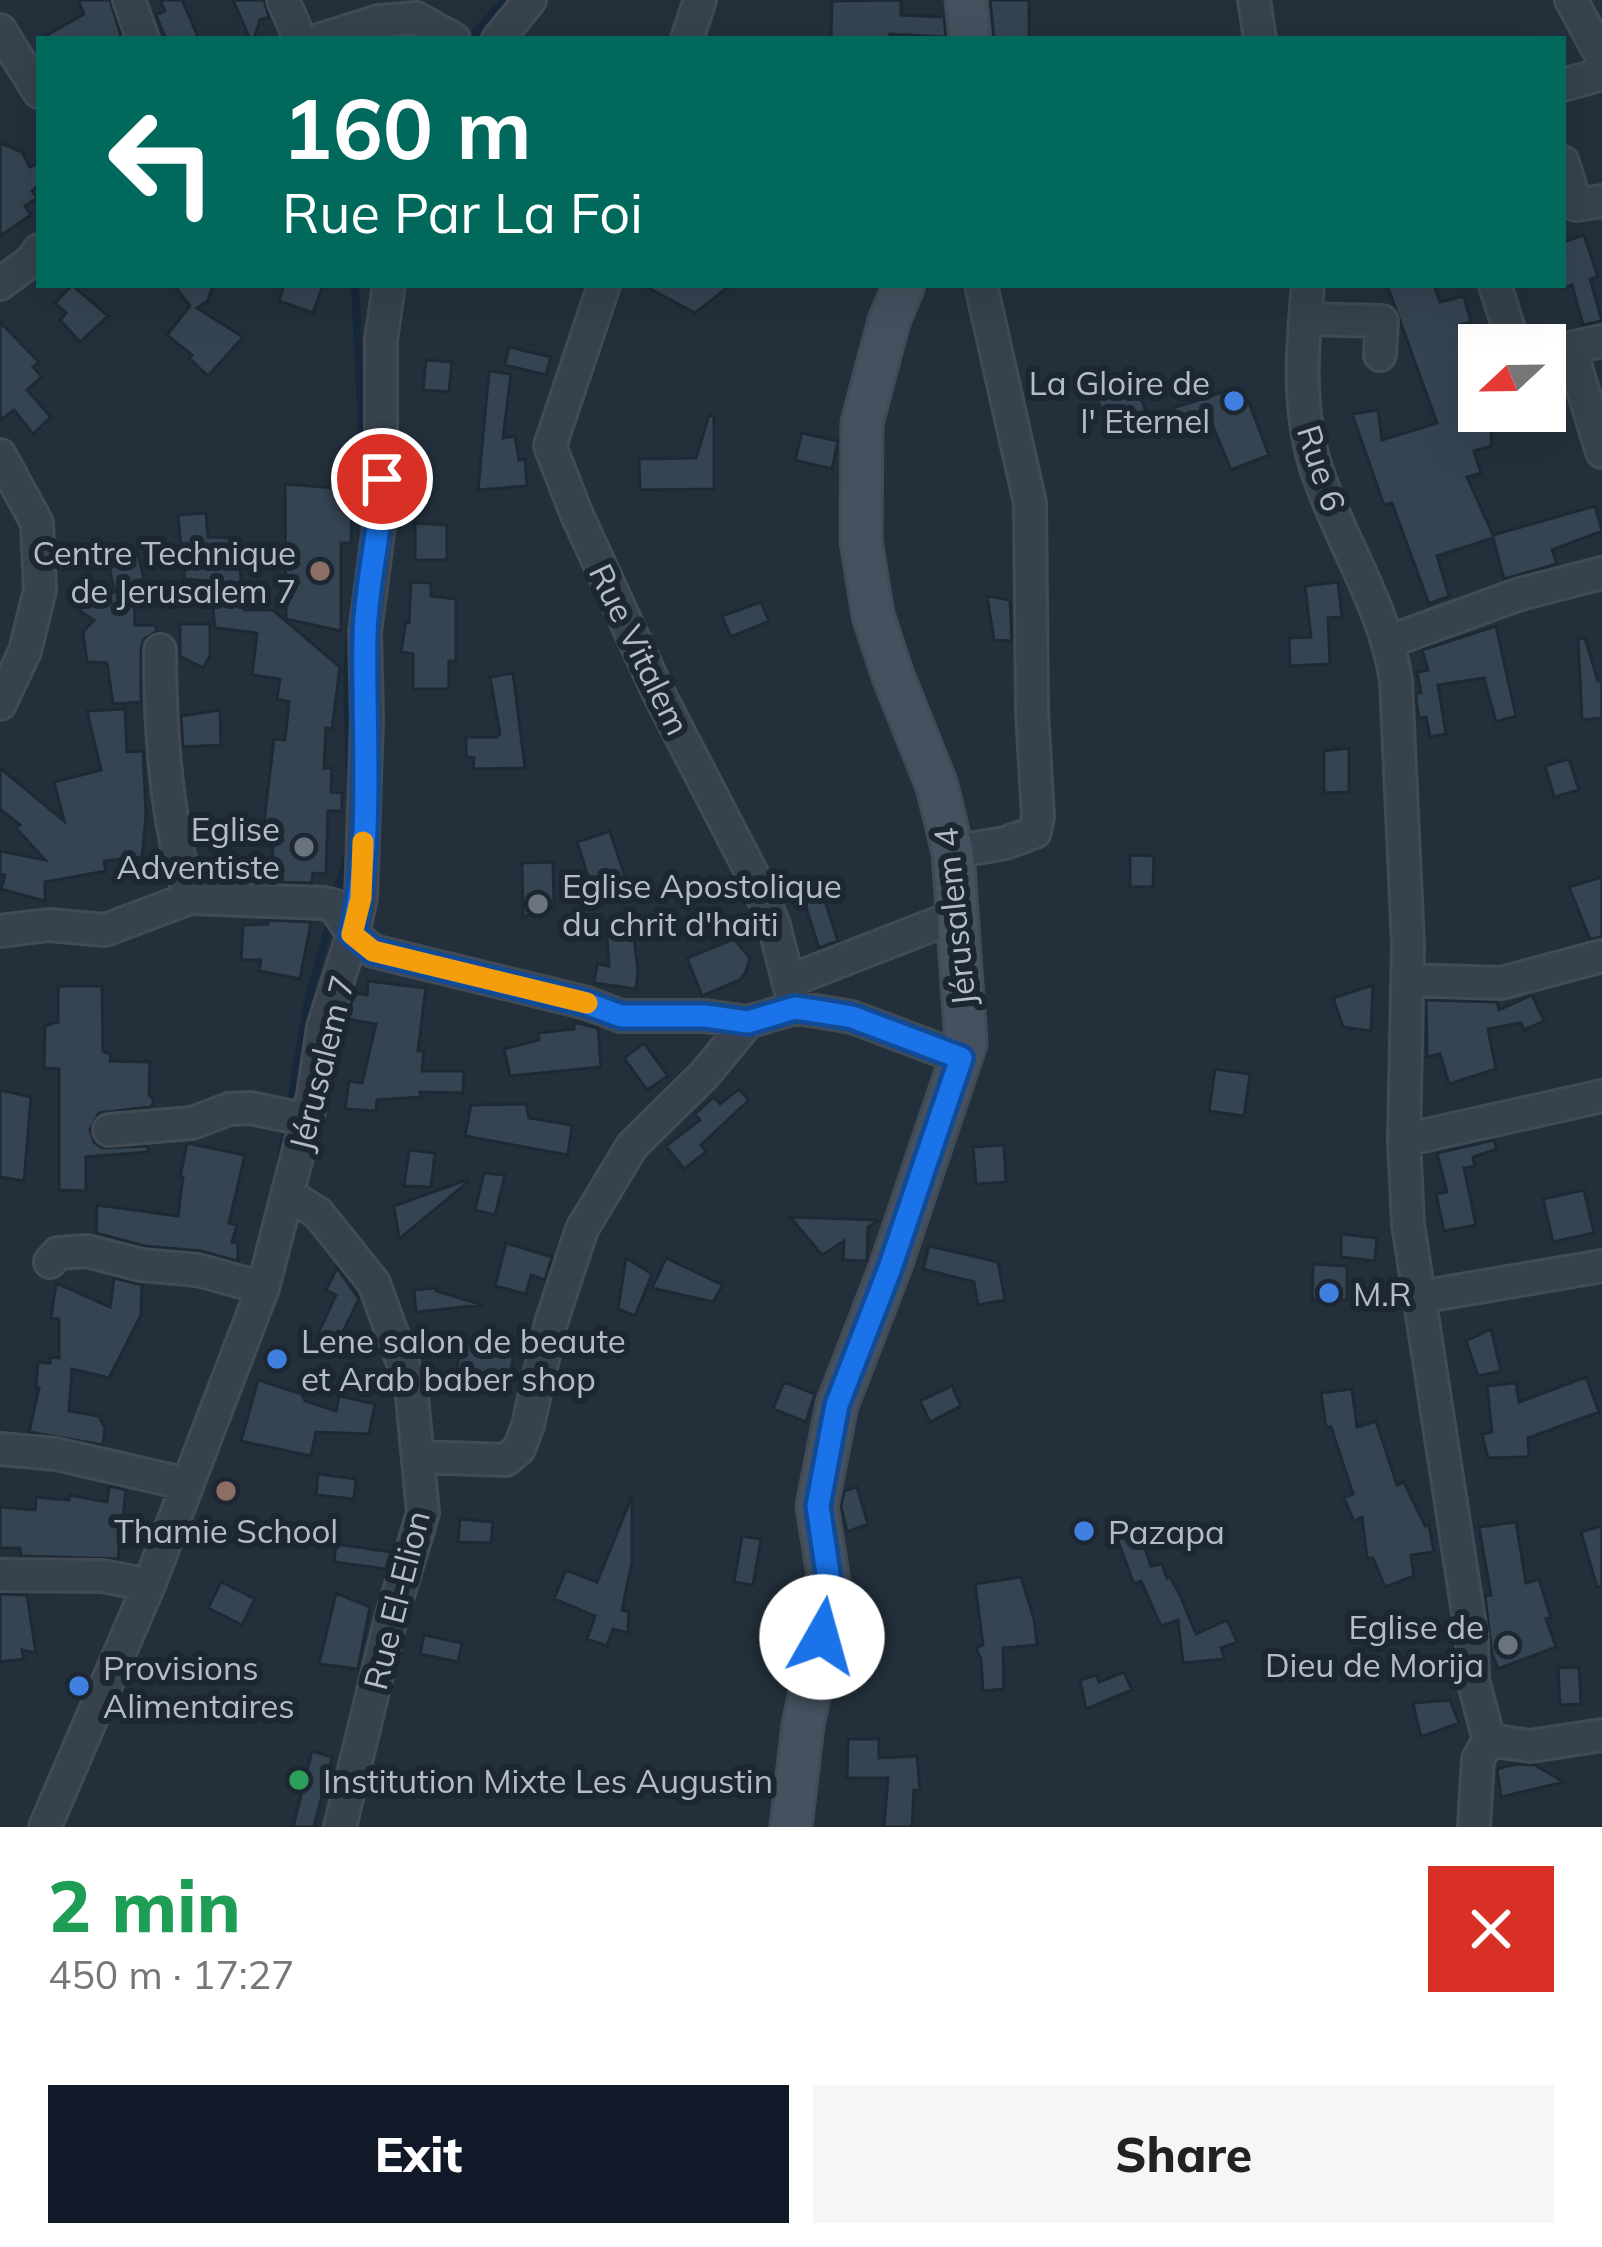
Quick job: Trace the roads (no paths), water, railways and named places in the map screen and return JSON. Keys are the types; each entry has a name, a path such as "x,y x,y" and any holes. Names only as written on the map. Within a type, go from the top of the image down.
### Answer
{"street":[{"path":"129,0 142,36"},
{"path":"283,0 299,36"},
{"path":"500,36 530,0"},
{"path":"688,36 700,0"},
{"path":"966,0 970,36"},
{"path":"1254,0 1260,36"},
{"path":"1571,0 1602,57"},
{"path":"332,36 379,21 416,18 449,36"},
{"path":"0,30 36,87"},
{"path":"1566,84 1602,74"},
{"path":"1566,172 1576,205 1602,201"},
{"path":"0,284 36,254"},
{"name":"Jérusalem 7","path":"45,1827 149,1585 263,1288 307,1120 323,1027 361,898 365,632 381,512 381,340 389,288"},
{"name":"Rue Vitalem","path":"603,288 550,446 658,694 758,885 792,995"},
{"name":"Jérusalem 4","path":"791,1827 803,1725 831,1594 818,1506 837,1405 890,1268 966,1043 953,852 937,786 874,615 861,541 862,423 889,321 903,288"},
{"path":"953,852 1022,838 1035,832 1038,818 1030,502 983,288"},
{"name":"Rue 6","path":"1308,288 1303,408 1317,470 1390,640 1400,722 1408,1223 1472,1639 1473,1680 1489,1740"},
{"path":"1496,288 1507,324"},
{"path":"1305,320 1382,321 1380,355"},
{"path":"1566,351 1602,341"},
{"path":"1566,374 1602,452"},
{"path":"0,455 37,523 40,590 25,651 0,704"},
{"path":"1390,640 1520,594 1602,574"},
{"path":"160,650 160,714 176,852 190,898"},
{"path":"0,931 50,925 106,930 190,898 333,905 352,934 373,951 586,1003 621,1016 705,1016 748,1022"},
{"path":"418,1457 506,1460 519,1450 551,1323 582,1229 632,1146 704,1075 748,1022 792,995 956,916"},
{"path":"1407,980 1501,983 1602,956"},
{"path":"792,995 961,1058"},
{"path":"1404,1140 1602,1096"},
{"path":"110,1130 192,1123 229,1109 278,1112 307,1120"},
{"name":"Rue El-Elion","path":"289,1195 319,1213 374,1283 411,1386 423,1513 390,1622 340,1827"},
{"path":"50,1262 58,1252 87,1251 141,1265 198,1270 263,1288"},
{"path":"1420,1298 1602,1266"},
{"path":"0,1449 56,1454 187,1484"},
{"path":"0,1575 102,1576 149,1585"},
{"path":"1474,1827 1478,1759 1489,1740 1530,1746 1602,1735"}],"waterway":[{"path":"473,36 505,0"},
{"path":"355,288 366,517"},
{"path":"336,897 350,824 347,683 351,626"},
{"path":"290,1108 308,1000 331,918"},
{"path":"281,1157 287,1123"}],"place":[{"name":"La Gloire de l' Eternel","path":"1234,401"},
{"name":"Centre Technique de Jerusalem 7","path":"320,571"},
{"name":"Eglise Adventiste","path":"304,847"},
{"name":"Eglise Apostolique du chrit d'haiti","path":"538,904"},
{"name":"M.R","path":"1329,1293"},
{"name":"Lene salon de beaute et Arab baber shop","path":"277,1359"},
{"name":"Thamie School","path":"226,1491"},
{"name":"Pazapa","path":"1084,1531"},
{"name":"Eglise de Dieu de Morija","path":"1508,1645"},
{"name":"Provisions Alimentaires","path":"79,1686"},
{"name":"Institution Mixte Les Augustin","path":"299,1780"}]}
